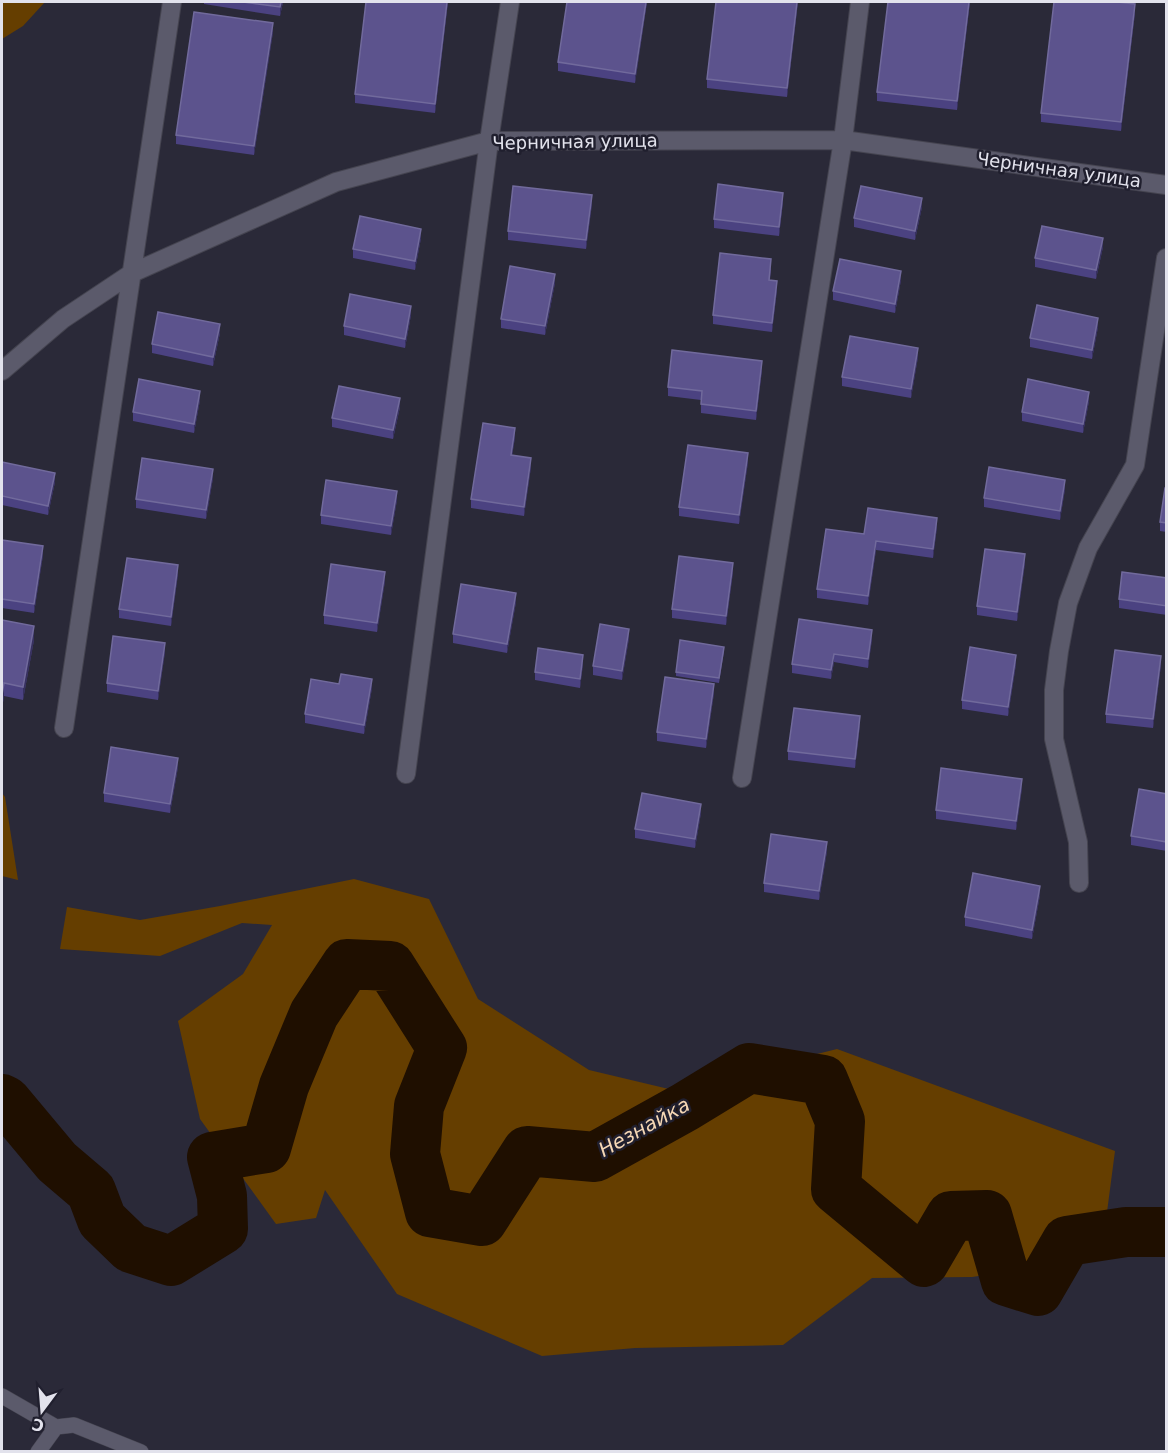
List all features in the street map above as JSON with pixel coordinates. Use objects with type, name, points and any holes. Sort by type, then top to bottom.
[{"type":"street","points":[[64,728],[172,2]]},
{"type":"street","points":[[406,774],[489,141],[510,2]]},
{"type":"street","points":[[742,778],[843,140],[860,2]]},
{"type":"street","name":"Черничная улица","points":[[2,371],[63,319],[132,273],[336,182],[489,141],[843,140],[1167,185]]},
{"type":"street","points":[[1079,883],[1078,842],[1054,739],[1054,690],[1059,651],[1068,603],[1088,548],[1135,465],[1167,258]]},
{"type":"lane","points":[[2,1396],[56,1427],[74,1425],[141,1452]]},
{"type":"lane","points":[[38,1452],[56,1427]]},
{"type":"shaded area","points":[[2,2],[45,2],[23,26],[2,39]]},
{"type":"shaded area","points":[[2,793],[5,797],[18,880],[2,876]]},
{"type":"shaded area","points":[[354,879],[429,899],[478,999],[589,1070],[673,1090],[837,1049],[1115,1151],[1101,1258],[972,1277],[872,1278],[783,1345],[635,1348],[542,1356],[397,1294],[325,1190],[316,1218],[276,1224],[200,1119],[178,1021],[243,974],[272,925],[242,923],[160,956],[60,949],[67,907],[140,920]]},
{"type":"building","points":[[243,2],[281,2],[280,7]]},
{"type":"building","points":[[366,2],[447,2],[435,104],[355,94]]},
{"type":"building","points":[[567,2],[646,2],[635,74],[558,62]]},
{"type":"building","points":[[716,2],[797,2],[787,88],[707,79]]},
{"type":"building","points":[[888,2],[969,2],[957,101],[877,92]]},
{"type":"building","points":[[1054,2],[1135,4],[1121,122],[1041,113]]},
{"type":"building","points":[[194,12],[273,23],[254,146],[176,135]]},
{"type":"building","points":[[718,184],[783,193],[779,227],[714,219]]},
{"type":"building","points":[[513,186],[592,195],[586,240],[508,231]]},
{"type":"building","points":[[861,186],[922,198],[915,231],[854,218]]},
{"type":"building","points":[[360,216],[421,229],[415,261],[353,249]]},
{"type":"building","points":[[1042,226],[1103,238],[1096,270],[1035,258]]},
{"type":"building","points":[[720,253],[771,259],[769,280],[777,281],[772,323],[713,315]]},
{"type":"building","points":[[840,259],[901,271],[895,304],[833,291]]},
{"type":"building","points":[[510,266],[555,274],[545,326],[501,319]]},
{"type":"building","points":[[350,294],[411,306],[405,339],[344,326]]},
{"type":"building","points":[[1037,305],[1098,318],[1092,350],[1030,338]]},
{"type":"building","points":[[158,312],[220,324],[213,357],[152,344]]},
{"type":"building","points":[[850,336],[918,348],[911,389],[842,377]]},
{"type":"building","points":[[672,350],[762,361],[756,411],[701,404],[702,391],[668,387]]},
{"type":"building","points":[[139,379],[200,391],[194,424],[133,412]]},
{"type":"building","points":[[1028,379],[1089,392],[1083,424],[1022,412]]},
{"type":"building","points":[[339,386],[400,398],[393,430],[332,418]]},
{"type":"building","points":[[483,423],[515,428],[511,455],[531,458],[524,507],[471,499]]},
{"type":"building","points":[[688,445],[748,453],[739,515],[679,507]]},
{"type":"building","points":[[142,458],[213,469],[206,510],[136,499]]},
{"type":"building","points":[[2,462],[55,473],[48,506],[2,496]]},
{"type":"building","points":[[989,467],[1065,480],[1060,511],[984,498]]},
{"type":"building","points":[[326,480],[397,491],[391,526],[321,515]]},
{"type":"building","points":[[1165,488],[1167,488],[1167,523],[1160,522]]},
{"type":"building","points":[[868,508],[937,518],[933,549],[876,541],[868,596],[817,589],[826,529],[864,534]]},
{"type":"building","points":[[2,540],[43,546],[34,604],[2,599]]},
{"type":"building","points":[[985,549],[1025,554],[1017,612],[977,606]]},
{"type":"building","points":[[679,556],[733,563],[726,616],[672,609]]},
{"type":"building","points":[[127,558],[178,565],[171,617],[119,609]]},
{"type":"building","points":[[331,564],[385,572],[377,623],[324,615]]},
{"type":"building","points":[[1122,572],[1167,578],[1167,606],[1119,599]]},
{"type":"building","points":[[461,584],[516,593],[507,644],[453,634]]},
{"type":"building","points":[[799,619],[872,630],[868,659],[834,654],[831,670],[792,664]]},
{"type":"building","points":[[2,620],[34,626],[23,687],[4,683],[2,695]]},
{"type":"building","points":[[600,624],[629,629],[622,671],[593,666]]},
{"type":"building","points":[[113,636],[165,643],[158,691],[107,683]]},
{"type":"building","points":[[680,640],[724,647],[719,678],[676,672]]},
{"type":"building","points":[[970,647],[1016,655],[1008,707],[962,700]]},
{"type":"building","points":[[538,648],[583,655],[580,679],[535,672]]},
{"type":"building","points":[[1115,650],[1161,656],[1153,719],[1106,714]]},
{"type":"building","points":[[341,674],[372,679],[364,725],[305,714],[311,679],[339,684]]},
{"type":"building","points":[[665,677],[714,684],[706,739],[657,732]]},
{"type":"building","points":[[794,708],[860,716],[855,759],[788,751]]},
{"type":"building","points":[[111,747],[178,758],[170,804],[104,793]]},
{"type":"building","points":[[941,768],[1022,779],[1016,821],[936,810]]},
{"type":"building","points":[[1139,789],[1167,794],[1167,842],[1131,836]]},
{"type":"building","points":[[642,793],[701,804],[695,839],[635,829]]},
{"type":"building","points":[[771,834],[827,842],[819,891],[764,883]]},
{"type":"building","points":[[973,873],[1040,886],[1032,930],[965,917]]},
{"type":"waterway","name":"Незнайка","points":[[2,1099],[57,1162],[91,1191],[102,1220],[131,1248],[171,1261],[223,1229],[222,1196],[212,1157],[266,1148],[284,1086],[314,1014],[347,964],[390,966],[442,1048],[419,1106],[415,1154],[430,1212],[482,1221],[527,1151],[595,1157],[749,1068],[823,1080],[840,1121],[836,1189],[924,1262],[951,1216],[987,1215],[1006,1281],[1038,1291],[1067,1241],[1126,1232],[1166,1232]]}]
